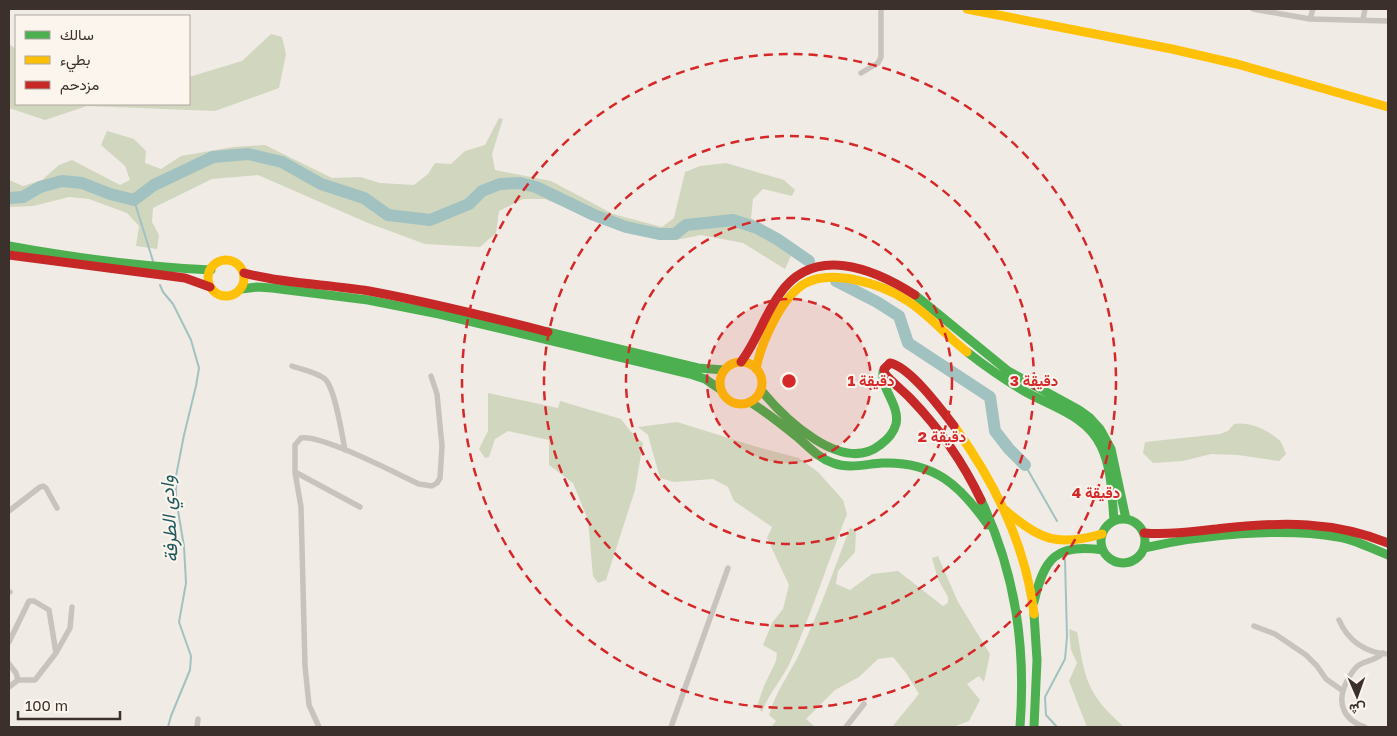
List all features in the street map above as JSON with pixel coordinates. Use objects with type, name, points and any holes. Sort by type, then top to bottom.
[{"type":"main road","points":[[966,9],[1213,59],[1273,73],[1388,106]]},
{"type":"main road","points":[[9,246],[61,255],[185,270],[211,270]]},
{"type":"main road","points":[[9,255],[185,278],[210,287],[216,293],[224,296],[232,295],[241,289],[264,287],[400,306],[690,374],[705,379],[720,389]]},
{"type":"main road","points":[[210,287],[208,280],[211,270],[216,264],[228,260],[236,263],[244,273],[267,279],[420,301],[698,368],[724,370]]},
{"type":"main road","points":[[741,362],[755,343],[777,294],[797,274],[818,266],[833,265],[856,268],[886,278],[928,304],[976,347],[1008,371],[1039,390],[1076,408],[1096,423],[1106,437],[1113,455],[1120,500],[1126,519]]},
{"type":"main road","points":[[241,289],[244,282],[244,273]]},
{"type":"main road","points":[[756,369],[763,345],[783,307],[793,292],[803,285],[822,278],[835,278],[861,281],[888,290],[907,300],[951,339],[989,368],[1025,391],[1075,416],[1087,426],[1097,438],[1104,452],[1112,496],[1114,521]]},
{"type":"main road","points":[[741,362],[749,364],[756,369],[761,379],[761,390],[756,398],[750,402],[738,404],[730,402],[724,397],[720,389],[720,378],[729,365],[741,362]]},
{"type":"main road","points":[[761,390],[774,406],[826,445],[842,452],[860,453],[872,449],[883,442],[892,432],[896,421],[894,402],[882,377],[887,364],[896,364],[909,375],[955,427],[976,457],[1003,508],[1020,555],[1033,608],[1037,654],[1034,727]]},
{"type":"main road","points":[[884,372],[910,399],[955,453],[982,499],[1000,542],[1014,594],[1021,638],[1023,682],[1020,727]]},
{"type":"main road","points":[[750,402],[779,422],[818,455],[835,464],[854,467],[881,463],[898,463],[923,467],[938,473],[959,487],[970,499],[1000,542]]},
{"type":"main road","points":[[1003,508],[1025,528],[1052,540],[1072,541],[1102,534]]},
{"type":"main road","points":[[1126,519],[1137,524],[1144,533],[1145,542],[1144,548],[1138,557],[1124,563],[1109,558],[1101,544],[1102,534],[1105,529],[1114,521],[1126,519]]},
{"type":"main road","points":[[1144,533],[1169,534],[1254,525],[1305,525],[1354,532],[1388,543]]},
{"type":"main road","points":[[1144,548],[1170,542],[1230,536],[1305,533],[1340,537],[1388,555]]},
{"type":"main road","points":[[1033,608],[1040,578],[1054,556],[1070,548],[1079,547],[1103,550]]},
{"type":"street","points":[[861,73],[878,63],[881,58],[880,9]]},
{"type":"street","points":[[1257,9],[1310,19],[1388,20]]},
{"type":"street","points":[[1310,19],[1313,9]]},
{"type":"street","points":[[1363,19],[1365,9]]},
{"type":"street","points":[[292,366],[315,374],[327,381],[333,397],[345,450]]},
{"type":"street","points":[[319,727],[311,713],[307,689],[301,507],[295,472],[295,445],[301,438],[310,438],[345,450],[419,484],[428,486],[437,484],[442,471],[442,446],[437,394],[431,376]]},
{"type":"street","points":[[295,472],[360,507]]},
{"type":"street","points":[[9,510],[43,486],[57,508]]},
{"type":"street","points":[[672,727],[728,568]]},
{"type":"street","points":[[9,642],[29,601],[34,601],[48,610],[56,653]]},
{"type":"street","points":[[9,687],[18,680],[36,680],[56,653],[70,628],[72,607]]},
{"type":"street","points":[[1339,620],[1347,636],[1368,649],[1386,654]]},
{"type":"street","points":[[1254,626],[1275,634],[1306,655],[1326,679],[1342,691]]},
{"type":"street","points":[[1365,727],[1357,724],[1346,712],[1341,698],[1342,691],[1352,672],[1358,666],[1386,654]]},
{"type":"street","points":[[9,664],[16,673],[18,680]]},
{"type":"street","points":[[846,727],[864,704]]},
{"type":"street","points":[[197,727],[198,719]]},
{"type":"green space","points":[[271,34],[282,37],[286,54],[279,88],[215,111],[87,106],[45,120],[9,108],[9,44],[15,48],[15,105],[190,105],[190,77],[242,61]]},
{"type":"green space","points":[[499,118],[503,119],[492,154],[495,170],[551,181],[613,214],[662,227],[674,218],[685,172],[700,166],[726,163],[784,180],[795,190],[792,196],[763,189],[753,199],[751,218],[796,245],[785,269],[743,243],[701,235],[676,240],[620,231],[545,199],[523,199],[499,211],[496,233],[480,247],[425,244],[368,223],[258,175],[212,179],[153,208],[152,222],[159,235],[157,249],[136,246],[139,226],[127,213],[89,199],[69,197],[33,206],[9,207],[9,180],[23,186],[42,180],[59,165],[72,160],[120,185],[130,180],[125,166],[101,145],[107,131],[134,139],[146,151],[145,163],[161,169],[181,156],[233,147],[265,145],[332,178],[360,177],[380,183],[414,185],[428,174],[435,163],[451,164],[465,151],[485,145]]},
{"type":"green space","points":[[488,393],[558,408],[560,401],[621,419],[643,443],[635,490],[606,580],[598,583],[593,576],[588,520],[573,483],[549,465],[549,440],[508,431],[495,439],[489,457],[485,458],[479,449],[488,431]]},
{"type":"green space","points":[[677,422],[799,458],[818,472],[843,500],[847,514],[806,622],[789,665],[762,712],[757,706],[776,661],[777,653],[763,645],[772,623],[783,609],[789,585],[767,538],[772,527],[734,501],[728,487],[713,479],[674,482],[660,478],[648,435],[638,427]]},
{"type":"green space","points":[[1234,424],[1252,425],[1269,433],[1280,441],[1286,454],[1279,461],[1238,455],[1211,454],[1183,461],[1153,463],[1143,453],[1145,442],[1220,434],[1228,431]]},
{"type":"green space","points":[[850,528],[856,531],[855,552],[838,571],[836,584],[850,590],[872,574],[898,571],[943,606],[948,603],[948,597],[938,579],[932,558],[938,556],[958,602],[990,654],[984,682],[979,676],[967,684],[980,700],[969,721],[953,727],[892,727],[919,694],[893,657],[878,659],[859,677],[835,690],[806,719],[815,727],[771,727],[776,721],[769,715],[772,707],[808,635]]},
{"type":"green space","points":[[1069,629],[1077,632],[1085,671],[1093,692],[1103,707],[1124,727],[1087,727],[1069,681],[1077,663],[1071,650]]},
{"type":"waterway","points":[[9,198],[23,197],[40,187],[62,181],[82,183],[110,194],[134,200],[154,185],[213,157],[248,154],[282,162],[321,184],[364,198],[388,215],[430,220],[469,204],[482,191],[500,184],[520,183],[536,187],[594,215],[626,227],[659,234],[675,234],[686,225],[733,220],[757,228],[809,261]]},
{"type":"waterway","name":"وادي الطرفة","points":[[134,200],[153,261]]},
{"type":"waterway","points":[[836,281],[877,302],[899,316],[908,343],[990,397],[995,431],[1025,465]]},
{"type":"waterway","name":"وادي الطرفة","points":[[160,285],[173,304],[191,340],[199,368],[176,476],[176,499],[184,546],[186,583],[179,622],[191,656],[190,670],[168,727]]},
{"type":"waterway","points":[[1025,465],[1057,521]]},
{"type":"waterway","points":[[1057,727],[1046,715],[1045,697],[1065,659],[1067,637],[1065,560]]},
{"type":"traffic: fast","points":[[9,246],[160,267],[211,270]]},
{"type":"traffic: fast","points":[[241,289],[272,288],[368,300],[439,314],[690,374],[705,379],[720,389]]},
{"type":"traffic: fast","points":[[915,295],[1008,371],[1090,418],[1100,429],[1111,449],[1126,519]]},
{"type":"traffic: fast","points":[[548,332],[698,368],[724,370]]},
{"type":"traffic: fast","points":[[967,352],[1017,387],[1077,419],[1095,435],[1105,455],[1107,464],[1111,483],[1114,521]]},
{"type":"traffic: fast","points":[[761,390],[784,415],[815,439],[832,448],[849,453],[865,452],[885,441],[892,433],[896,424],[897,417],[883,379],[883,372]]},
{"type":"traffic: fast","points":[[750,402],[818,455],[833,463],[851,466],[900,463],[931,471],[956,487],[988,525]]},
{"type":"traffic: fast","points":[[981,500],[1003,555],[1016,611],[1021,668],[1020,727]]},
{"type":"traffic: fast","points":[[1123,519],[1135,523],[1141,529],[1145,541],[1141,553],[1135,559],[1123,563],[1111,559],[1105,553],[1101,541],[1105,529],[1111,523],[1123,519]]},
{"type":"traffic: fast","points":[[1144,548],[1215,536],[1292,533],[1344,538],[1388,555]]},
{"type":"traffic: fast","points":[[1034,602],[1042,574],[1055,557],[1063,552],[1074,549],[1103,550]]},
{"type":"traffic: fast","points":[[1034,614],[1037,660],[1034,727]]},
{"type":"traffic: slow","points":[[967,9],[1172,49],[1237,64],[1388,107]]},
{"type":"traffic: slow","points":[[226,260],[239,265],[244,278],[239,291],[226,296],[213,291],[208,278],[213,265],[226,260]]},
{"type":"traffic: slow","points":[[756,369],[767,334],[780,310],[796,291],[804,284],[815,279],[842,278],[884,288],[922,312],[967,352]]},
{"type":"traffic: slow","points":[[745,362],[753,365],[759,371],[762,383],[759,395],[753,401],[737,404],[729,401],[723,395],[720,379],[723,371],[729,365],[745,362]]},
{"type":"traffic: slow","points":[[954,426],[982,469],[1006,515],[1024,564],[1034,614]]},
{"type":"traffic: slow","points":[[1005,510],[1029,528],[1050,538],[1073,540],[1102,534]]},
{"type":"traffic: jam","points":[[9,255],[185,278],[210,287]]},
{"type":"traffic: jam","points":[[741,362],[752,346],[779,295],[793,279],[809,270],[826,265],[862,270],[881,276],[915,295]]},
{"type":"traffic: jam","points":[[244,273],[290,282],[391,295],[548,332]]},
{"type":"traffic: jam","points":[[954,426],[925,390],[907,372],[890,363],[884,369],[885,374],[910,398],[941,434],[967,472],[981,500]]},
{"type":"traffic: jam","points":[[1144,533],[1174,533],[1287,524],[1328,527],[1368,536],[1388,543]]}]
